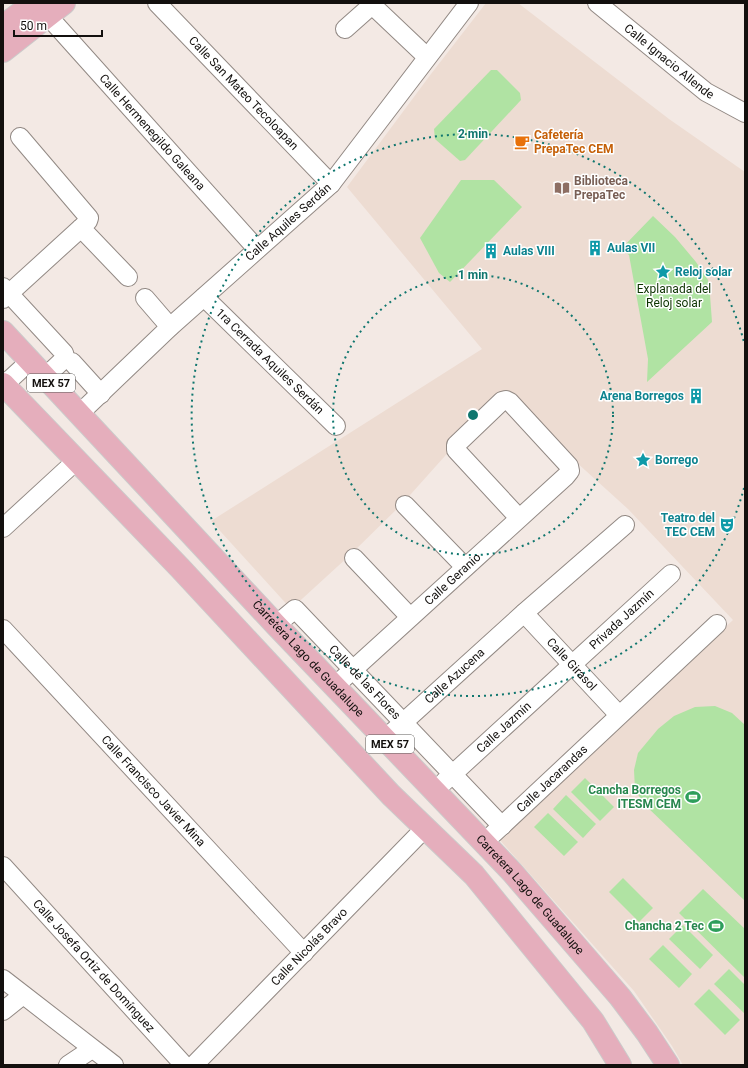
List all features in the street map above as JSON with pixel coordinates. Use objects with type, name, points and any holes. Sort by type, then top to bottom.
[{"type":"main road","points":[[3,26],[49,7]]},
{"type":"main road","points":[[3,51],[49,7]]},
{"type":"main road","name":"Carretera Lago de Guadalupe","points":[[3,332],[276,625],[535,897],[620,997],[647,1033],[668,1065]]},
{"type":"main road","name":"MEX 57","points":[[3,385],[180,568],[391,795],[474,875],[593,1021],[620,1065]]},
{"type":"main road","points":[[391,795],[416,772]]},
{"type":"street","name":"Calle San Mateo Tecoloapan","points":[[157,3],[331,184]]},
{"type":"street","name":"Calle Aquiles Serdán","points":[[80,414],[170,327],[331,184],[469,3]]},
{"type":"street","name":"Calle Ignacio Allende","points":[[597,3],[706,92],[745,113]]},
{"type":"street","points":[[345,29],[371,4],[427,57]]},
{"type":"street","name":"Calle Hermenegildo Galeana","points":[[49,7],[257,249]]},
{"type":"street","points":[[20,137],[89,218],[81,228],[5,293],[64,353],[65,357],[63,360],[45,377]]},
{"type":"street","points":[[81,228],[128,277]]},
{"type":"street","name":"1ra Cerrada Aquiles Serdán","points":[[204,297],[336,426]]},
{"type":"street","points":[[145,298],[170,327]]},
{"type":"street","points":[[3,385],[30,361]]},
{"type":"street","points":[[72,362],[101,394]]},
{"type":"street","name":"Calle Geranio","points":[[335,686],[566,476],[570,471],[569,466],[510,402],[506,400],[502,401],[456,445],[455,448],[519,518]]},
{"type":"street","points":[[3,528],[76,460]]},
{"type":"street","points":[[405,505],[465,568]]},
{"type":"street","name":"Calle Azucena","points":[[385,739],[524,613],[625,525]]},
{"type":"street","points":[[354,558],[410,617]]},
{"type":"street","name":"Privada Jazmín","points":[[572,665],[671,574]]},
{"type":"street","name":"Calle de las Flores","points":[[276,625],[295,608],[502,826]]},
{"type":"street","name":"Calle Girasol","points":[[524,613],[619,715]]},
{"type":"street","name":"Calle Jacarandas","points":[[484,842],[717,624]]},
{"type":"street","name":"Calle Francisco Javier Mina","points":[[3,629],[304,953]]},
{"type":"street","name":"Calle Jazmín","points":[[435,791],[572,665]]},
{"type":"street","name":"Calle Nicolás Bravo","points":[[194,1065],[425,828]]},
{"type":"street","name":"Calle Josefa Ortiz de Domínguez","points":[[3,866],[184,1065]]},
{"type":"street","points":[[3,979],[114,1065]]},
{"type":"street","points":[[3,1011],[23,994]]},
{"type":"street","points":[[68,1065],[92,1048]]},
{"type":"shaded area","points":[[486,3],[518,3],[669,119],[745,172],[745,1065],[683,1065],[672,1046],[634,991],[499,839],[733,620],[628,509],[575,461],[507,393],[453,447],[402,504],[349,556],[291,609],[211,521],[482,349],[347,187]]},
{"type":"green space","points":[[491,70],[497,70],[520,93],[521,100],[465,160],[460,161],[435,139],[434,129]]},
{"type":"green space","points":[[461,180],[494,180],[522,207],[450,282],[439,273],[420,238]]},
{"type":"green space","name":"Explanada del Reloj solar","points":[[653,216],[675,237],[696,262],[708,280],[712,322],[647,382],[648,359],[629,255],[621,249]]},
{"type":"green space","name":"Cancha Borregos ITESM CEM","points":[[715,706],[732,713],[745,725],[745,901],[645,805],[635,790],[634,770],[638,753],[658,729],[674,716],[695,707]]},
{"type":"green space","points":[[585,778],[614,807],[600,821],[571,792]]},
{"type":"green space","points":[[566,795],[596,824],[583,838],[553,809]]},
{"type":"green space","points":[[548,813],[578,842],[564,856],[534,827]]},
{"type":"green space","points":[[623,878],[653,908],[639,922],[609,892]]},
{"type":"green space","name":"Chancha 2 Tec","points":[[703,889],[745,929],[745,978],[679,913]]},
{"type":"green space","points":[[683,925],[713,955],[700,969],[669,939]]},
{"type":"green space","points":[[663,945],[692,974],[679,988],[649,959]]},
{"type":"green space","points":[[729,969],[745,985],[745,1014],[714,984]]},
{"type":"green space","points":[[709,989],[740,1020],[725,1035],[694,1004]]},
{"type":"place","name":"Cafetería PrepaTec CEM","points":[[522,142]]},
{"type":"place","name":"Biblioteca PrepaTec","points":[[562,188]]},
{"type":"place","name":"Aulas VII","points":[[595,248]]},
{"type":"place","name":"Aulas VIII","points":[[491,251]]},
{"type":"place","name":"Reloj solar","points":[[663,272]]},
{"type":"place","name":"Arena Borregos","points":[[696,396]]},
{"type":"place","name":"Borrego","points":[[643,460]]},
{"type":"place","name":"Teatro del TEC CEM","points":[[727,525]]},
{"type":"place","name":"Cancha Borregos ITESM CEM","points":[[693,797]]},
{"type":"place","name":"Chancha 2 Tec","points":[[716,926]]}]
